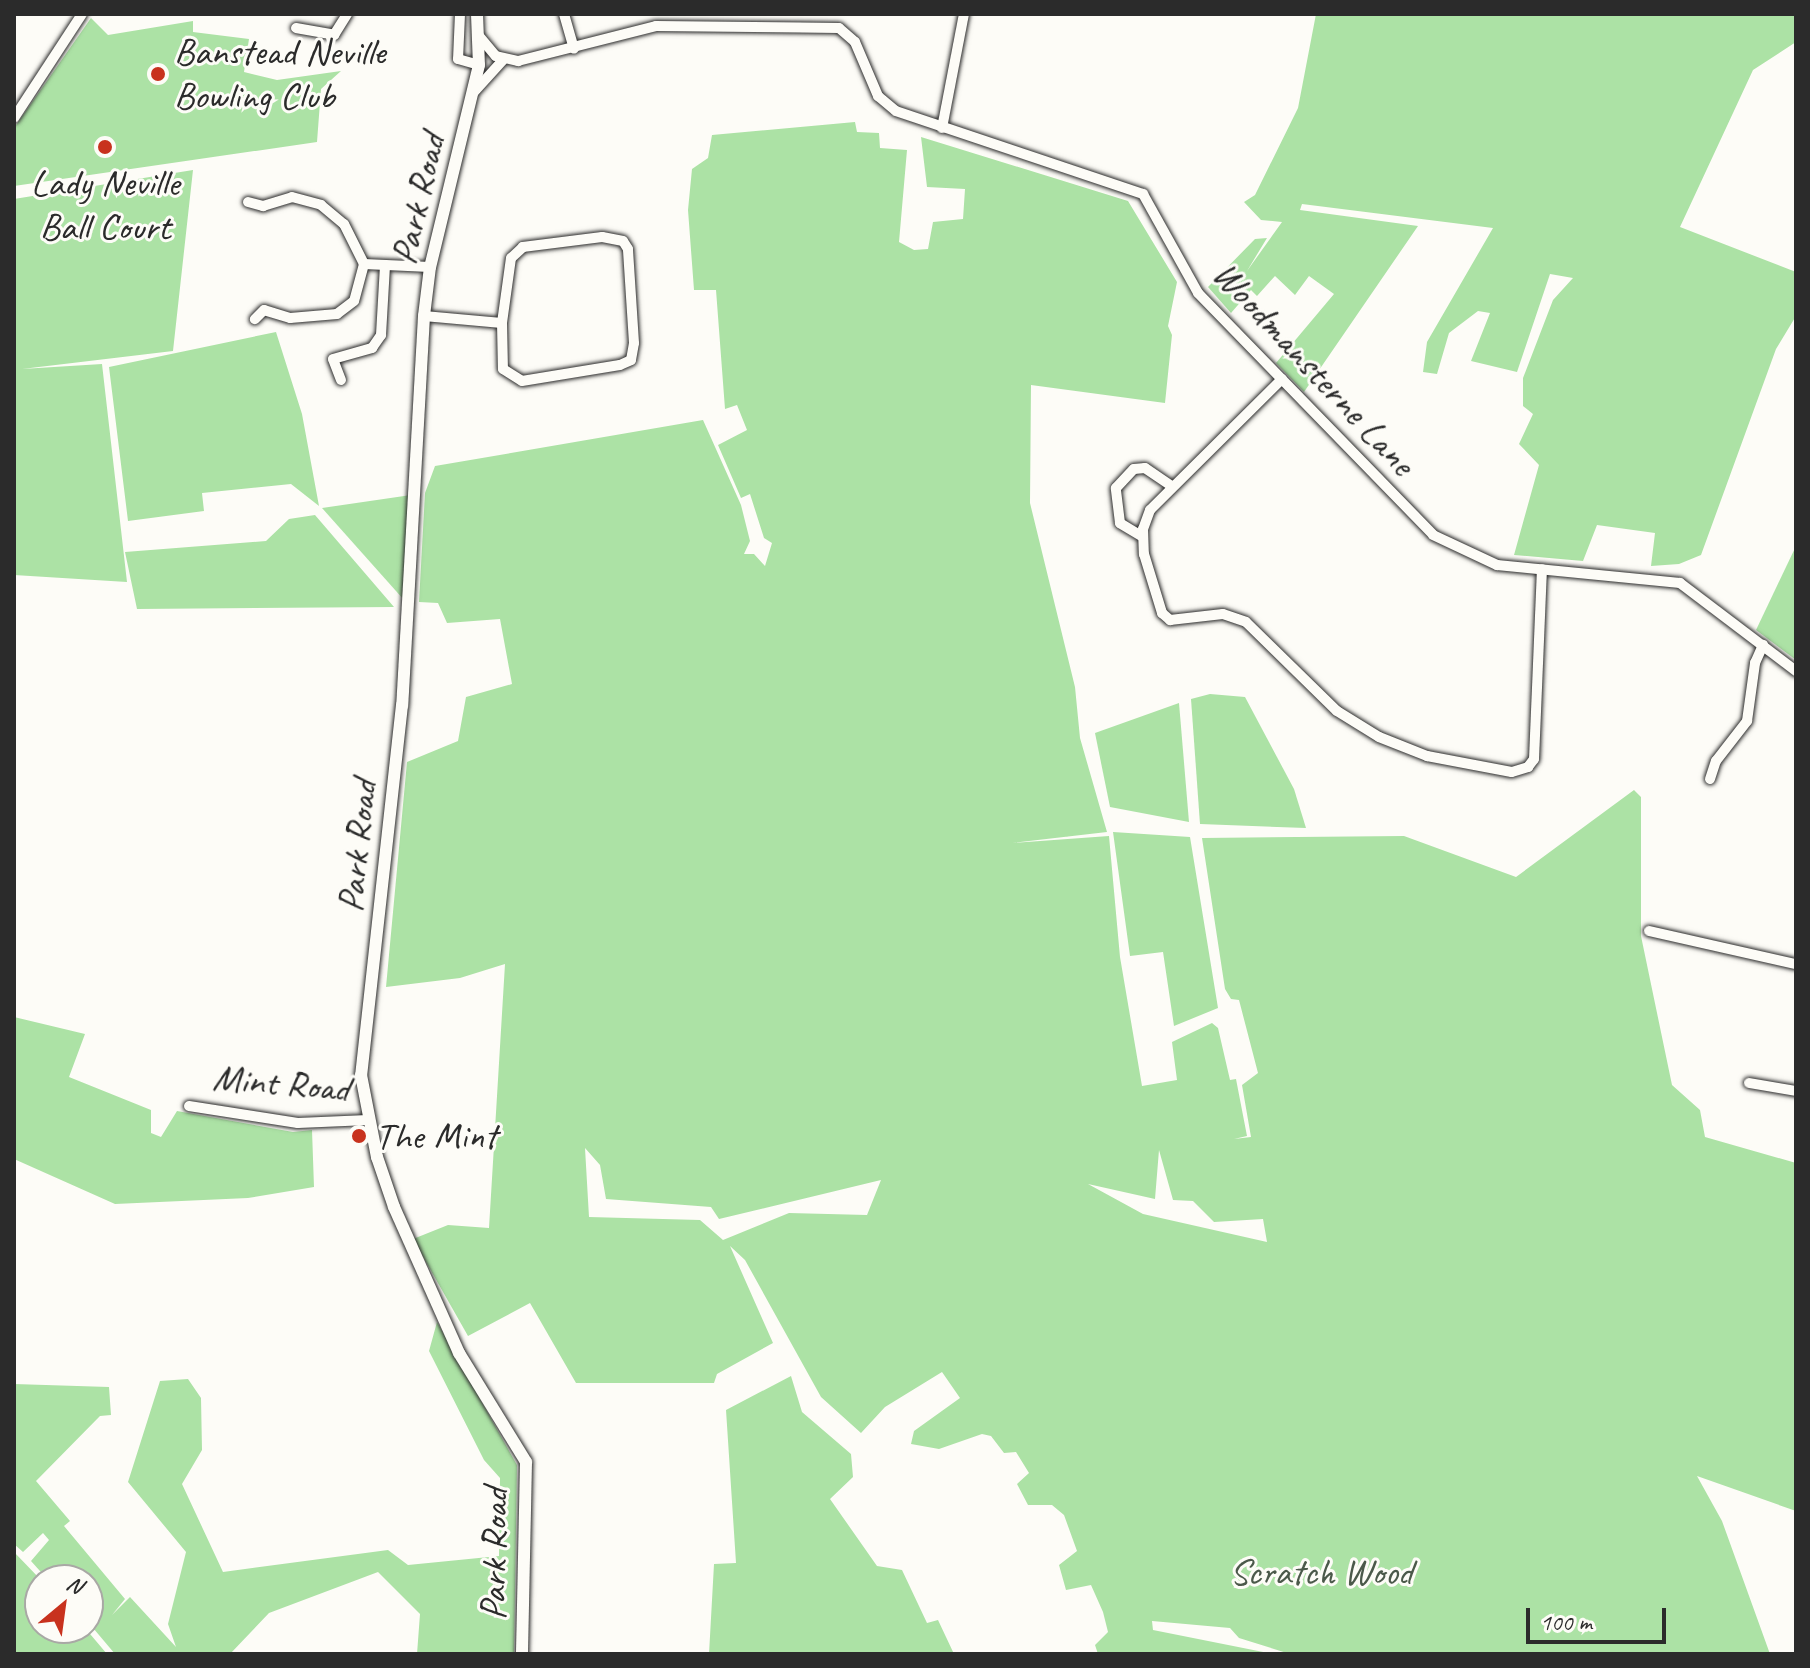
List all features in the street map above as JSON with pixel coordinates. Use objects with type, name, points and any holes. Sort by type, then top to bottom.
[{"type":"street","points":[[16,111],[82,14]]},
{"type":"street","points":[[296,28],[334,35],[347,14]]},
{"type":"street","points":[[460,14],[458,59],[479,65]]},
{"type":"street","name":"Park Road","points":[[477,14],[479,65],[430,267],[424,316],[403,690],[361,1075],[368,1120],[394,1207],[459,1353],[526,1462],[522,1654]]},
{"type":"street","points":[[564,14],[574,49]]},
{"type":"street","points":[[942,128],[964,14]]},
{"type":"street","name":"Woodmansterne Lane","points":[[503,60],[528,60],[574,49],[656,20],[839,28],[855,42],[878,96],[896,111],[1143,194],[1198,293],[1433,535],[1481,560],[1680,583],[1796,671]]},
{"type":"street","points":[[474,92],[503,60],[479,36]]},
{"type":"street","points":[[248,202],[263,206],[292,197],[321,205],[344,224],[364,264],[354,301],[337,314],[290,318],[264,310],[255,319]]},
{"type":"street","points":[[602,237],[623,241],[628,249],[631,360],[537,379],[514,379],[500,362],[502,323],[511,258],[523,247],[602,237]]},
{"type":"street","points":[[364,264],[430,267]]},
{"type":"street","points":[[341,380],[333,359],[372,348],[381,335],[385,265]]},
{"type":"street","points":[[424,316],[502,323]]},
{"type":"street","points":[[1282,379],[1170,485],[1150,510],[1143,537],[1149,575],[1162,613],[1170,620],[1223,614],[1246,622],[1337,711],[1391,742],[1476,768],[1512,772],[1531,763],[1542,569]]},
{"type":"street","points":[[1143,537],[1120,523],[1116,488],[1134,469],[1145,468],[1170,485]]},
{"type":"street","points":[[1710,779],[1716,761],[1747,721],[1755,663],[1763,645]]},
{"type":"street","points":[[1649,931],[1796,964]]},
{"type":"street","points":[[1749,1083],[1796,1091]]},
{"type":"street","name":"Mint Road","points":[[189,1106],[298,1123],[368,1120]]},
{"type":"green space","points":[[1316,14],[1796,14],[1796,42],[1753,70],[1680,227],[1796,272],[1796,316],[1776,349],[1701,555],[1679,564],[1651,566],[1655,533],[1597,525],[1583,561],[1514,555],[1539,465],[1519,444],[1533,414],[1523,406],[1523,378],[1553,300],[1573,278],[1550,274],[1517,372],[1471,361],[1490,313],[1478,311],[1449,333],[1437,374],[1423,372],[1427,342],[1493,228],[1302,204],[1300,210],[1418,226],[1304,392],[1276,363],[1334,294],[1309,276],[1295,295],[1275,276],[1257,296],[1251,290],[1231,313],[1208,287],[1255,239],[1267,238],[1247,271],[1282,222],[1261,220],[1244,202],[1255,195],[1298,108]]},
{"type":"green space","points":[[91,18],[108,35],[193,21],[193,32],[249,39],[244,72],[277,80],[341,71],[321,89],[317,142],[14,186],[14,128]]},
{"type":"green space","name":"Scratch Wood","points":[[855,122],[857,132],[879,133],[880,148],[907,150],[899,242],[914,250],[928,249],[933,222],[963,219],[965,189],[927,187],[921,137],[1128,201],[1177,282],[1168,326],[1172,335],[1165,403],[1031,385],[1030,503],[1075,687],[1080,738],[1107,832],[1012,843],[1109,836],[1120,957],[1142,1086],[1177,1080],[1172,1042],[1212,1023],[1218,1028],[1230,1080],[1236,1079],[1247,1136],[1234,1139],[1251,1137],[1242,1085],[1258,1073],[1239,1000],[1231,999],[1225,989],[1202,838],[1404,836],[1516,877],[1634,790],[1641,797],[1641,936],[1672,1085],[1700,1110],[1705,1137],[1796,1163],[1796,1511],[1697,1476],[1722,1521],[1770,1654],[1290,1654],[1239,1638],[1230,1628],[1152,1621],[1153,1630],[1273,1654],[1098,1654],[1095,1645],[1108,1632],[1103,1612],[1091,1585],[1066,1590],[1059,1565],[1077,1551],[1064,1515],[1052,1505],[1028,1505],[1017,1484],[1029,1473],[1016,1452],[1004,1453],[991,1436],[982,1434],[939,1449],[911,1444],[914,1431],[960,1398],[942,1372],[885,1407],[861,1433],[821,1397],[745,1260],[730,1246],[773,1343],[717,1374],[714,1383],[576,1383],[530,1303],[468,1336],[413,1239],[448,1225],[489,1228],[505,964],[460,978],[386,987],[407,762],[458,741],[466,697],[512,684],[500,619],[447,623],[438,603],[419,602],[425,493],[435,466],[703,420],[741,505],[750,541],[744,554],[754,554],[765,566],[772,543],[764,538],[750,494],[741,498],[718,445],[747,430],[737,405],[725,409],[716,290],[694,290],[688,210],[692,169],[708,158],[712,135]],"holes":[[[585,1148],[600,1165],[606,1199],[711,1207],[719,1219],[881,1180],[867,1215],[789,1213],[723,1240],[700,1220],[589,1217]],[[1159,1150],[1173,1200],[1193,1201],[1214,1222],[1263,1219],[1267,1242],[1143,1214],[1088,1184],[1155,1199]]]},
{"type":"green space","points":[[193,170],[173,351],[22,369],[102,364],[127,582],[14,575],[14,199]]},
{"type":"green space","points":[[276,332],[302,414],[319,506],[291,484],[202,493],[204,511],[128,521],[109,367]]},
{"type":"green space","points":[[411,495],[404,600],[322,508]]},
{"type":"green space","points":[[315,515],[394,607],[137,609],[125,552],[266,541],[289,519]]},
{"type":"green space","points":[[1796,546],[1796,660],[1756,630]]},
{"type":"green space","points":[[1210,694],[1245,697],[1294,789],[1306,828],[1200,824],[1191,699]]},
{"type":"green space","points":[[1179,703],[1189,822],[1110,807],[1095,733]]},
{"type":"green space","points":[[1113,832],[1190,837],[1218,1008],[1174,1026],[1163,952],[1130,956]]},
{"type":"green space","points":[[14,1017],[85,1034],[69,1077],[151,1110],[151,1133],[161,1137],[177,1111],[293,1132],[312,1130],[314,1187],[248,1198],[115,1204],[14,1159]]},
{"type":"green space","points":[[437,1322],[517,1465],[514,1654],[417,1654],[420,1614],[378,1572],[269,1613],[230,1654],[115,1654],[104,1641],[104,1574],[125,1599],[112,1615],[130,1597],[176,1647],[168,1624],[186,1552],[128,1482],[160,1381],[188,1379],[201,1398],[202,1450],[182,1484],[223,1572],[388,1550],[408,1565],[499,1556],[500,1478],[484,1460],[429,1351]]},
{"type":"green space","points":[[791,1376],[802,1412],[851,1454],[853,1477],[830,1499],[877,1566],[902,1570],[927,1623],[938,1620],[954,1654],[709,1654],[714,1564],[736,1563],[726,1410]]},
{"type":"green space","points":[[14,1384],[109,1387],[111,1415],[100,1416],[36,1481],[70,1521],[64,1526],[96,1564],[34,1564],[31,1561],[49,1540],[43,1533],[23,1552],[14,1544]]},
{"type":"green space","points":[[14,1552],[26,1564],[24,1644],[99,1644],[107,1654],[14,1654]]},
{"type":"place","name":"Banstead Neville Bowling Club","points":[[158,74]]},
{"type":"place","name":"Lady Neville Ball Court","points":[[105,147]]},
{"type":"place","name":"The Mint","points":[[359,1136]]}]
